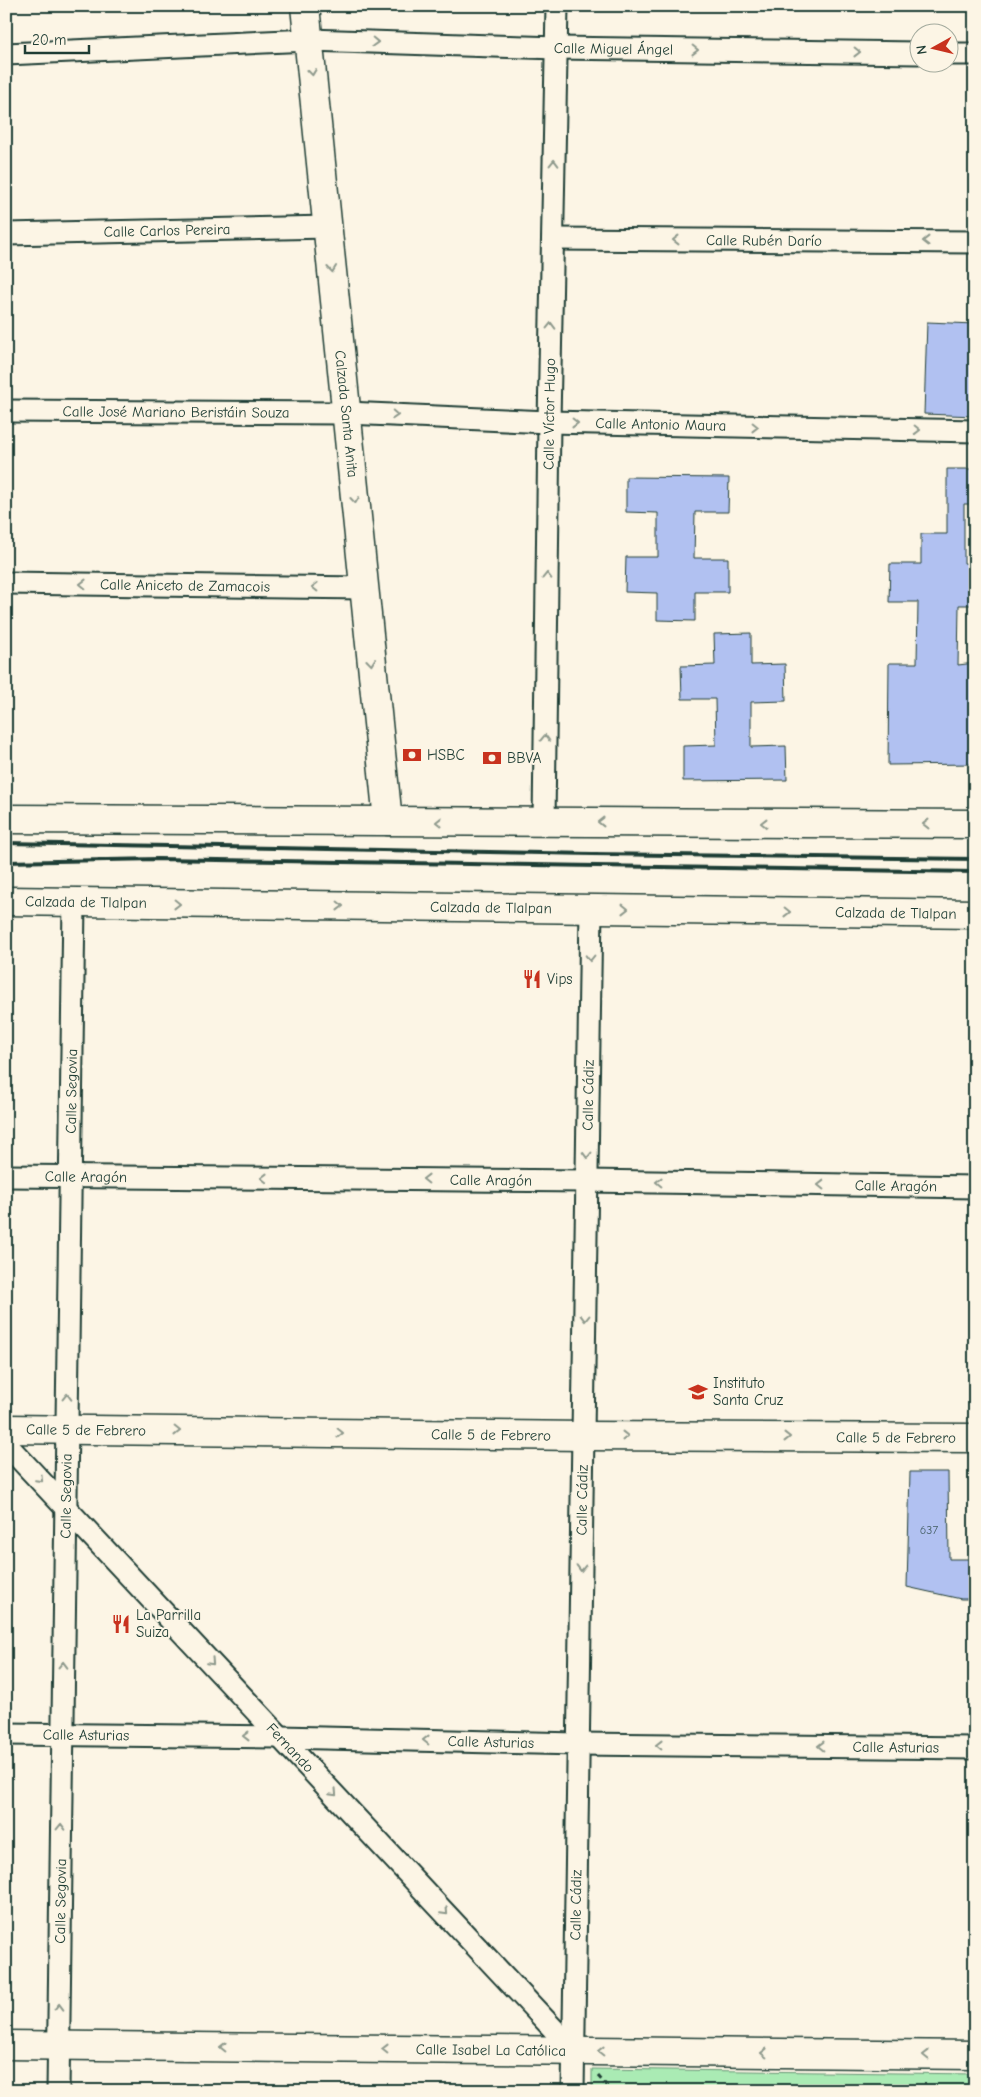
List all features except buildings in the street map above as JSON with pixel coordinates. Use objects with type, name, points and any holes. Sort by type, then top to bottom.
[{"type":"main road","name":"Calzada Santa Anita","points":[[305,6],[388,821]]},
{"type":"main road","points":[[6,819],[975,824]]},
{"type":"main road","name":"Calzada de Tlalpan","points":[[6,901],[975,914]]},
{"type":"main road","name":"Calle 5 de Febrero","points":[[6,1429],[583,1436],[975,1438]]},
{"type":"main road","name":"Calle Isabel La Católica","points":[[6,2045],[975,2055]]},
{"type":"street","name":"Calle Víctor Hugo","points":[[544,822],[557,6]]},
{"type":"street","name":"Calle Miguel Ángel","points":[[6,54],[309,40],[557,48],[908,53]]},
{"type":"street","points":[[958,54],[975,54]]},
{"type":"street","name":"Calle Carlos Pereira","points":[[6,234],[328,226]]},
{"type":"street","name":"Calle Rubén Darío","points":[[552,238],[975,242]]},
{"type":"street","name":"Calle José Mariano Beristáin Souza","points":[[6,411],[346,413]]},
{"type":"street","name":"Calle Antonio Maura","points":[[346,413],[549,422],[975,431]]},
{"type":"street","name":"Calle Aniceto de Zamacois","points":[[6,583],[364,588]]},
{"type":"street","name":"Calle Segovia","points":[[58,2091],[74,902]]},
{"type":"street","name":"Calle Cádiz","points":[[573,2091],[591,909]]},
{"type":"street","name":"Calle Aragón","points":[[6,1176],[587,1181],[975,1187]]},
{"type":"street","name":"Fernando","points":[[6,1444],[574,2051]]},
{"type":"street","name":"Calle Asturias","points":[[6,1734],[281,1737],[578,1744],[975,1748]]},
{"type":"green space","points":[[592,2069],[975,2074],[975,2091],[592,2091]]},
{"type":"railway","points":[[6,843],[975,859]]},
{"type":"railway","points":[[6,862],[158,859],[975,872]]},
{"type":"place","name":"HSBC","points":[[412,755]]},
{"type":"place","name":"BBVA","points":[[492,758]]},
{"type":"place","name":"Vips","points":[[532,979]]},
{"type":"place","name":"Instituto Santa Cruz","points":[[698,1392]]},
{"type":"place","name":"La Parrilla Suiza","points":[[121,1624]]}]
